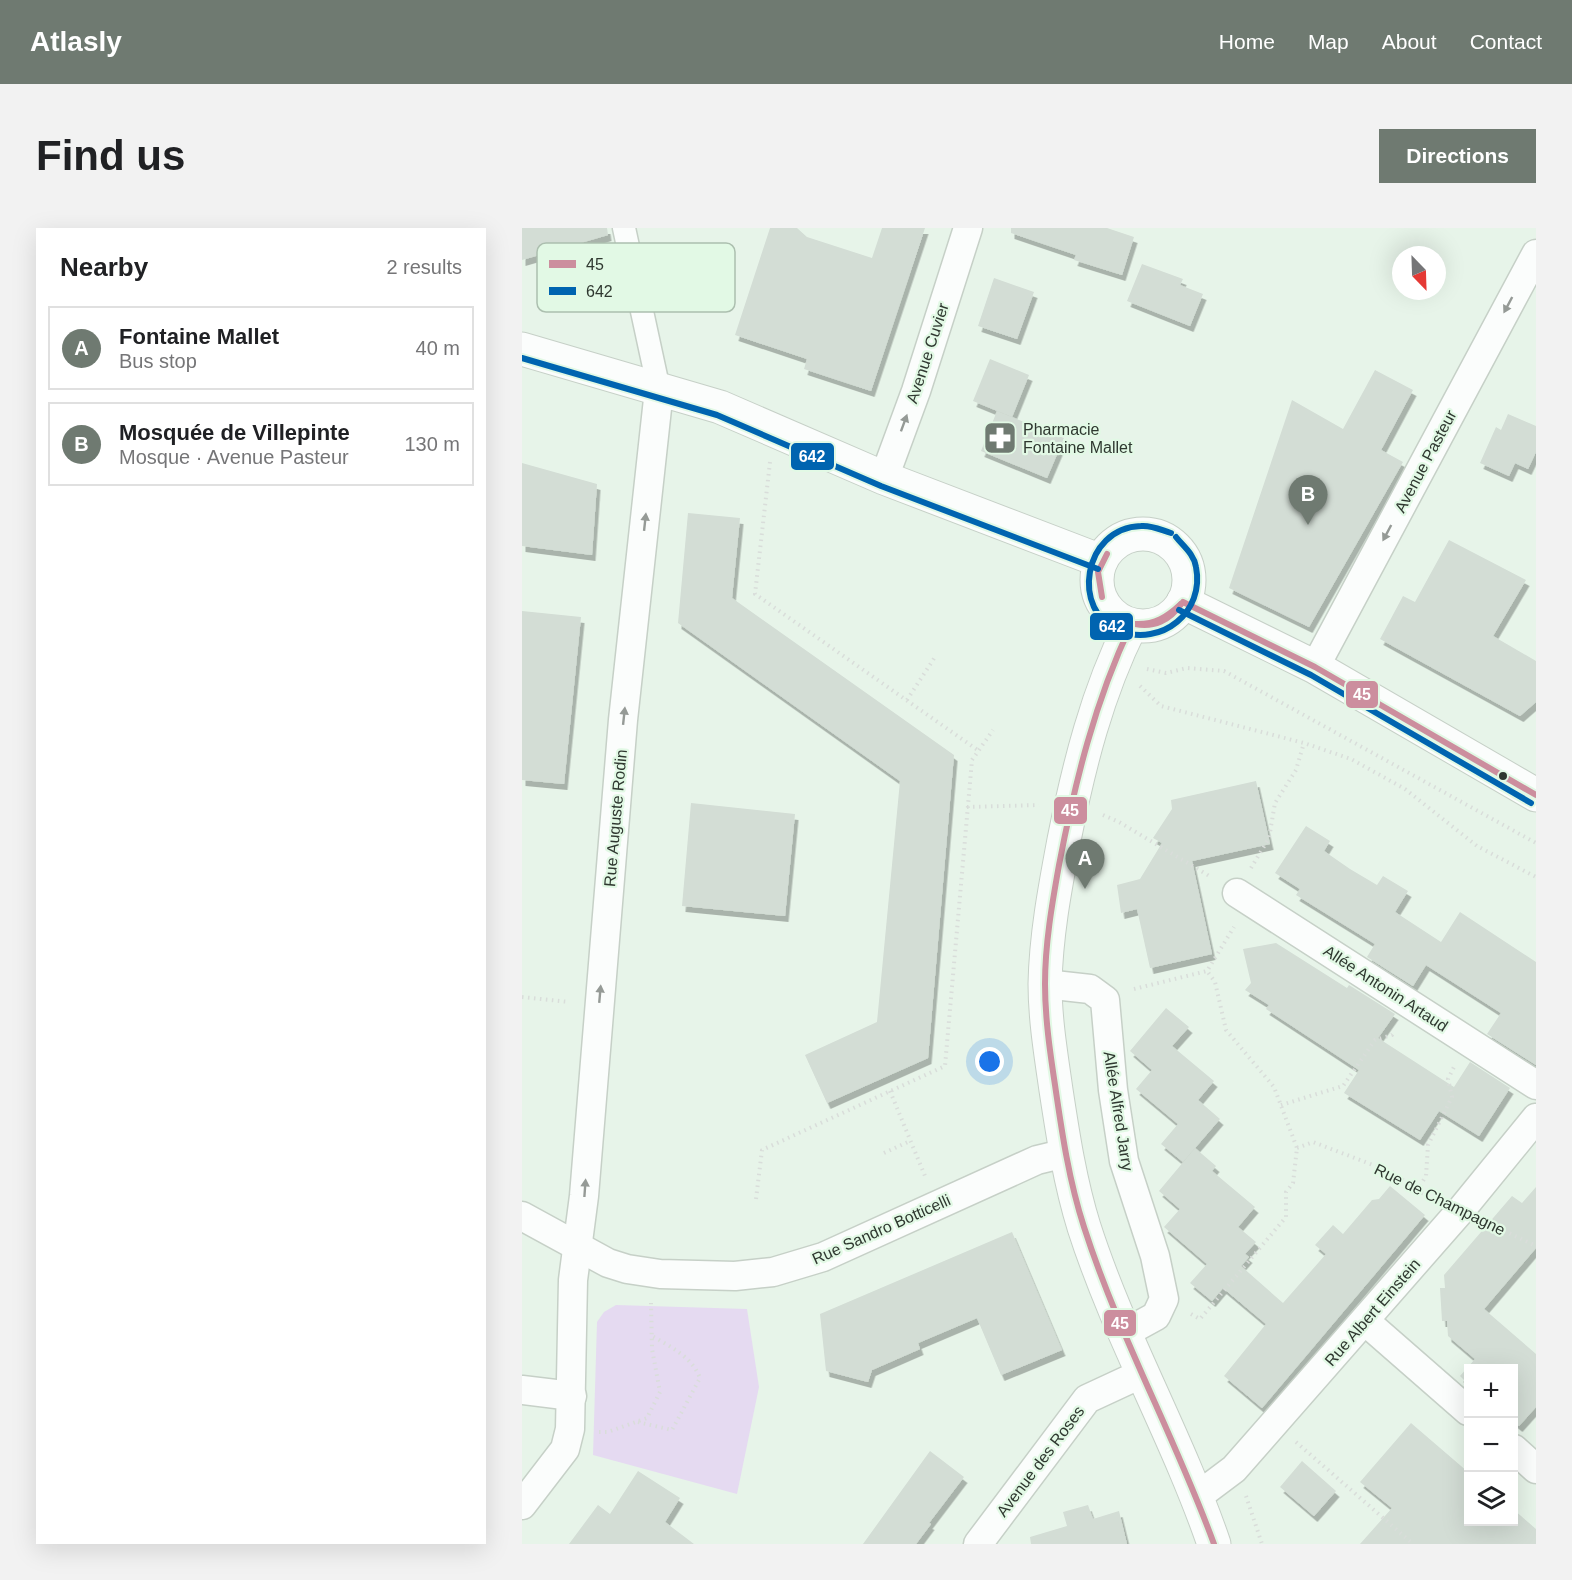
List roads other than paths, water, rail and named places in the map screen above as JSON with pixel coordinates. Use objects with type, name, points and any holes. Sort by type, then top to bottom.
[{"type":"street","points":[[624,228],[627,243]]},
{"type":"street","name":"Avenue Cuvier","points":[[884,478],[915,392],[968,228]]},
{"type":"street","name":"Avenue Pasteur","points":[[1315,667],[1536,254]]},
{"type":"street","points":[[642,312],[658,390]]},
{"type":"street","points":[[522,349],[720,407],[884,478],[1101,561]]},
{"type":"street","name":"Rue Auguste Rodin","points":[[522,1505],[565,1449],[569,1431],[576,1246],[584,1196],[623,720],[658,390]]},
{"type":"street","points":[[1144,534],[1163,539],[1179,552],[1185,563],[1189,576],[1184,602],[1170,617],[1161,622],[1151,625],[1131,625],[1114,615],[1101,600],[1097,587],[1101,561],[1119,541],[1131,536],[1144,534]]},
{"type":"street","points":[[1184,602],[1315,667],[1536,795]]},
{"type":"street","points":[[1131,625],[1115,656],[1084,746],[1071,801],[1051,906],[1045,984],[1048,1038],[1066,1154],[1084,1226],[1125,1333],[1198,1496],[1214,1544]]},
{"type":"street","name":"Allée Antonin Artaud","points":[[1243,897],[1536,1085]]},
{"type":"street","name":"Allée Alfred Jarry","points":[[1045,984],[1090,989],[1105,1000],[1113,1090],[1124,1161],[1155,1256],[1164,1299],[1156,1316],[1125,1333]]},
{"type":"street","name":"Rue Albert Einstein","points":[[1198,1496],[1234,1469],[1461,1210],[1536,1118]]},
{"type":"street","name":"Rue Sandro Botticelli","points":[[522,1216],[576,1246],[627,1269],[660,1274],[735,1276],[773,1272],[823,1257],[1037,1160],[1066,1154]]},
{"type":"street","points":[[1365,1321],[1464,1408]]},
{"type":"street","name":"Avenue des Roses","points":[[978,1544],[1087,1400],[1143,1373]]},
{"type":"street","points":[[522,1390],[572,1396]]},
{"type":"street","points":[[1518,1453],[1536,1469]]},
{"type":"place","name":"Pharmacie Fontaine Mallet","points":[[1000,438]]},
{"type":"place","name":"Mosquée de Villepinte","points":[[1308,525]]},
{"type":"place","name":"Fontaine Mallet","points":[[1085,889]]}]
